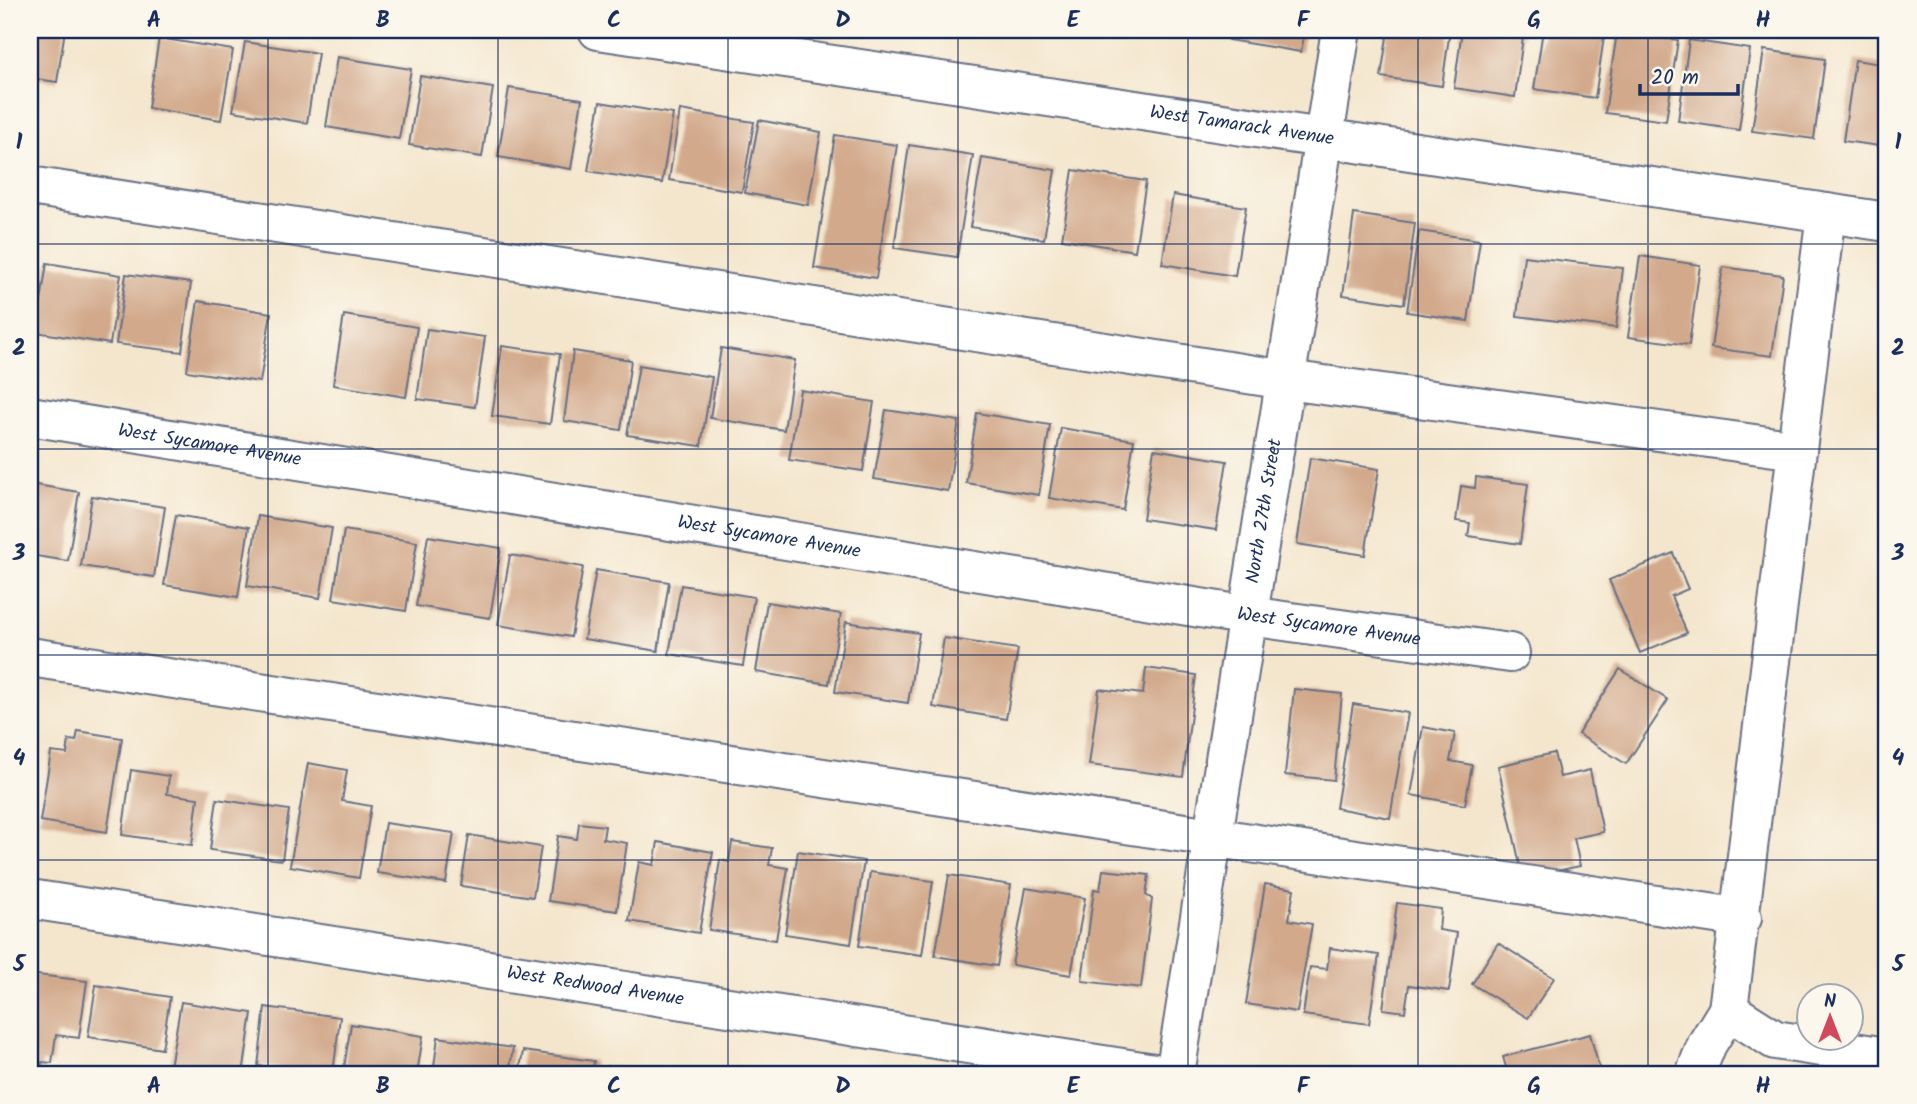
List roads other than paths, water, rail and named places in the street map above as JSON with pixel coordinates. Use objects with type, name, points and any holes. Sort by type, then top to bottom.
[{"type":"street","name":"West Tamarack Avenue","points":[[598,30],[1887,222]]},
{"type":"street","name":"North 27th Street","points":[[1175,1074],[1341,30]]},
{"type":"street","points":[[30,186],[1287,380],[1797,450]]},
{"type":"street","points":[[1695,1074],[1707,1044],[1728,1010],[1742,918],[1826,213]]},
{"type":"street","name":"West Sycamore Avenue","points":[[30,416],[1250,615],[1510,653]]},
{"type":"street","points":[[30,657],[1742,918]]},
{"type":"street","name":"West Redwood Avenue","points":[[30,899],[1161,1074]]},
{"type":"street","points":[[1728,1010],[1775,1040],[1887,1057]]}]
